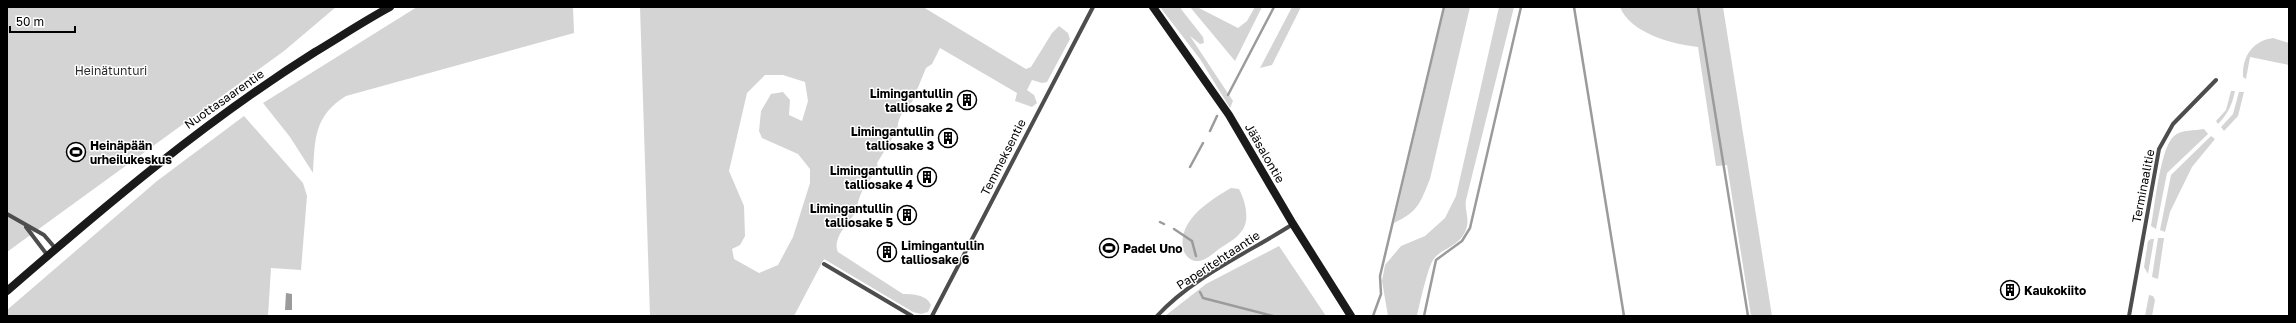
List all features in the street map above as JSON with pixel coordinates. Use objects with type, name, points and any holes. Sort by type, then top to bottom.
[{"type":"street","name":"Nuottasaarentie","points":[[373,16],[385,7]]},
{"type":"street","name":"Nuottasaarentie","points":[[7,291],[194,135],[276,77],[373,16],[390,7]]},
{"type":"street","name":"Temmeksentie","points":[[932,316],[1093,7]]},
{"type":"street","name":"Jääsalontie","points":[[1152,7],[1229,115],[1293,224],[1351,316]]},
{"type":"street","name":"Terminaalitie","points":[[2129,316],[2159,149],[2173,124],[2216,80]]},
{"type":"street","points":[[7,214],[44,235],[56,249]]},
{"type":"street","name":"Paperitehtaantie","points":[[1157,316],[1172,302],[1203,278],[1293,224]]},
{"type":"street","points":[[25,225],[48,256]]},
{"type":"street","points":[[824,264],[912,316]]},
{"type":"green space","name":"Heinätunturi","points":[[7,7],[336,7],[284,51],[7,252]]},
{"type":"green space","points":[[417,7],[573,7],[574,33],[346,96],[335,104],[328,112],[318,129],[314,149],[313,173],[290,137],[263,103]]},
{"type":"green space","points":[[640,7],[923,7],[1026,69],[1031,67],[1052,33],[1059,26],[1068,33],[1070,39],[1047,82],[1042,83],[1032,80],[1027,90],[1034,95],[1037,103],[1032,107],[1015,101],[1017,93],[940,48],[932,64],[926,68],[912,102],[902,114],[898,122],[898,129],[877,163],[878,167],[876,171],[860,195],[854,214],[838,238],[838,252],[903,294],[915,295],[926,299],[931,305],[928,312],[921,314],[913,312],[824,259],[794,316],[650,316]],"holes":[[[765,75],[783,75],[805,82],[808,101],[802,121],[789,115],[790,100],[783,92],[771,94],[761,111],[759,131],[762,138],[798,154],[810,169],[810,183],[793,237],[778,265],[759,273],[734,259],[732,249],[740,245],[745,236],[744,206],[729,171],[747,93]]]},
{"type":"green space","points":[[1160,7],[1182,7],[1181,9],[1203,37],[1204,43],[1200,44],[1190,36],[1233,101],[1230,108],[1200,59]]},
{"type":"green space","points":[[1190,7],[1197,7],[1238,28],[1247,21],[1255,7],[1262,7],[1235,61]]},
{"type":"green space","points":[[1292,7],[1301,7],[1272,65],[1260,68]]},
{"type":"green space","points":[[1445,7],[1470,7],[1430,179],[1418,206],[1402,219],[1394,223]]},
{"type":"green space","points":[[1499,7],[1514,7],[1466,200],[1467,227],[1462,237],[1454,245],[1440,253],[1433,260],[1426,278],[1417,316],[1388,316],[1382,281],[1385,265],[1401,246],[1425,236],[1445,218],[1456,196]]},
{"type":"green space","points":[[1620,7],[1723,7],[1772,316],[1751,316],[1727,165],[1716,166],[1698,47],[1676,43],[1653,36],[1633,24],[1625,16]]},
{"type":"green space","points":[[2273,38],[2289,43],[2289,65],[2250,57],[2246,79],[2243,77],[2244,63],[2250,51],[2259,43]]},
{"type":"green space","points":[[2231,91],[2235,91],[2231,105],[2227,113],[2218,124],[2216,121],[2226,110]]},
{"type":"green space","points":[[2239,92],[2244,92],[2238,116],[2224,131],[2221,127],[2233,114]]},
{"type":"green space","points":[[244,116],[303,183],[307,196],[301,270],[271,268],[268,316],[7,316],[7,310],[157,181]]},
{"type":"green space","points":[[2204,129],[2208,134],[2167,173],[2156,229],[2151,226],[2156,192],[2165,152],[2169,142],[2174,136],[2181,132]]},
{"type":"green space","points":[[2211,136],[2215,139],[2192,167],[2170,212],[2165,232],[2160,230],[2171,175]]},
{"type":"green space","points":[[1231,188],[1239,189],[1245,205],[1246,222],[1244,227],[1236,237],[1208,257],[1199,261],[1191,260],[1183,249],[1185,229],[1190,220],[1205,205]]},
{"type":"green space","points":[[2158,238],[2164,238],[2158,279],[2152,277]]},
{"type":"green space","points":[[2154,239],[2148,274],[2144,267],[2148,241]]},
{"type":"green space","points":[[1279,246],[1326,316],[1165,316],[1206,284]]},
{"type":"green space","points":[[2149,295],[2153,296],[2155,300],[2152,316],[2145,316]]},
{"type":"shaded area","points":[[286,293],[292,294],[292,310],[285,310]]},
{"type":"waterway","points":[[1228,95],[1274,7]]},
{"type":"waterway","points":[[1373,316],[1381,294],[1380,276],[1444,7]]},
{"type":"waterway","points":[[1424,316],[1436,260],[1462,241],[1470,228],[1521,7]]},
{"type":"waterway","points":[[1574,7],[1624,316]]},
{"type":"waterway","points":[[1698,7],[1748,316]]},
{"type":"waterway","points":[[1210,131],[1217,116]]},
{"type":"waterway","points":[[1190,167],[1203,143]]},
{"type":"waterway","points":[[1160,222],[1164,224]]},
{"type":"waterway","points":[[1174,229],[1192,241],[1196,256]]},
{"type":"waterway","points":[[1200,292],[1203,298],[1273,316]]},
{"type":"place","name":"Limingantullin talliosake 2","points":[[967,100]]},
{"type":"place","name":"Limingantullin talliosake 3","points":[[948,138]]},
{"type":"place","name":"Heinäpään urheilukeskus","points":[[76,152]]},
{"type":"place","name":"Limingantullin talliosake 4","points":[[927,177]]},
{"type":"place","name":"Limingantullin talliosake 5","points":[[907,215]]},
{"type":"place","name":"Padel Uno","points":[[1109,248]]},
{"type":"place","name":"Limingantullin talliosake 6","points":[[887,252]]},
{"type":"place","name":"Kaukokiito","points":[[2010,290]]}]
